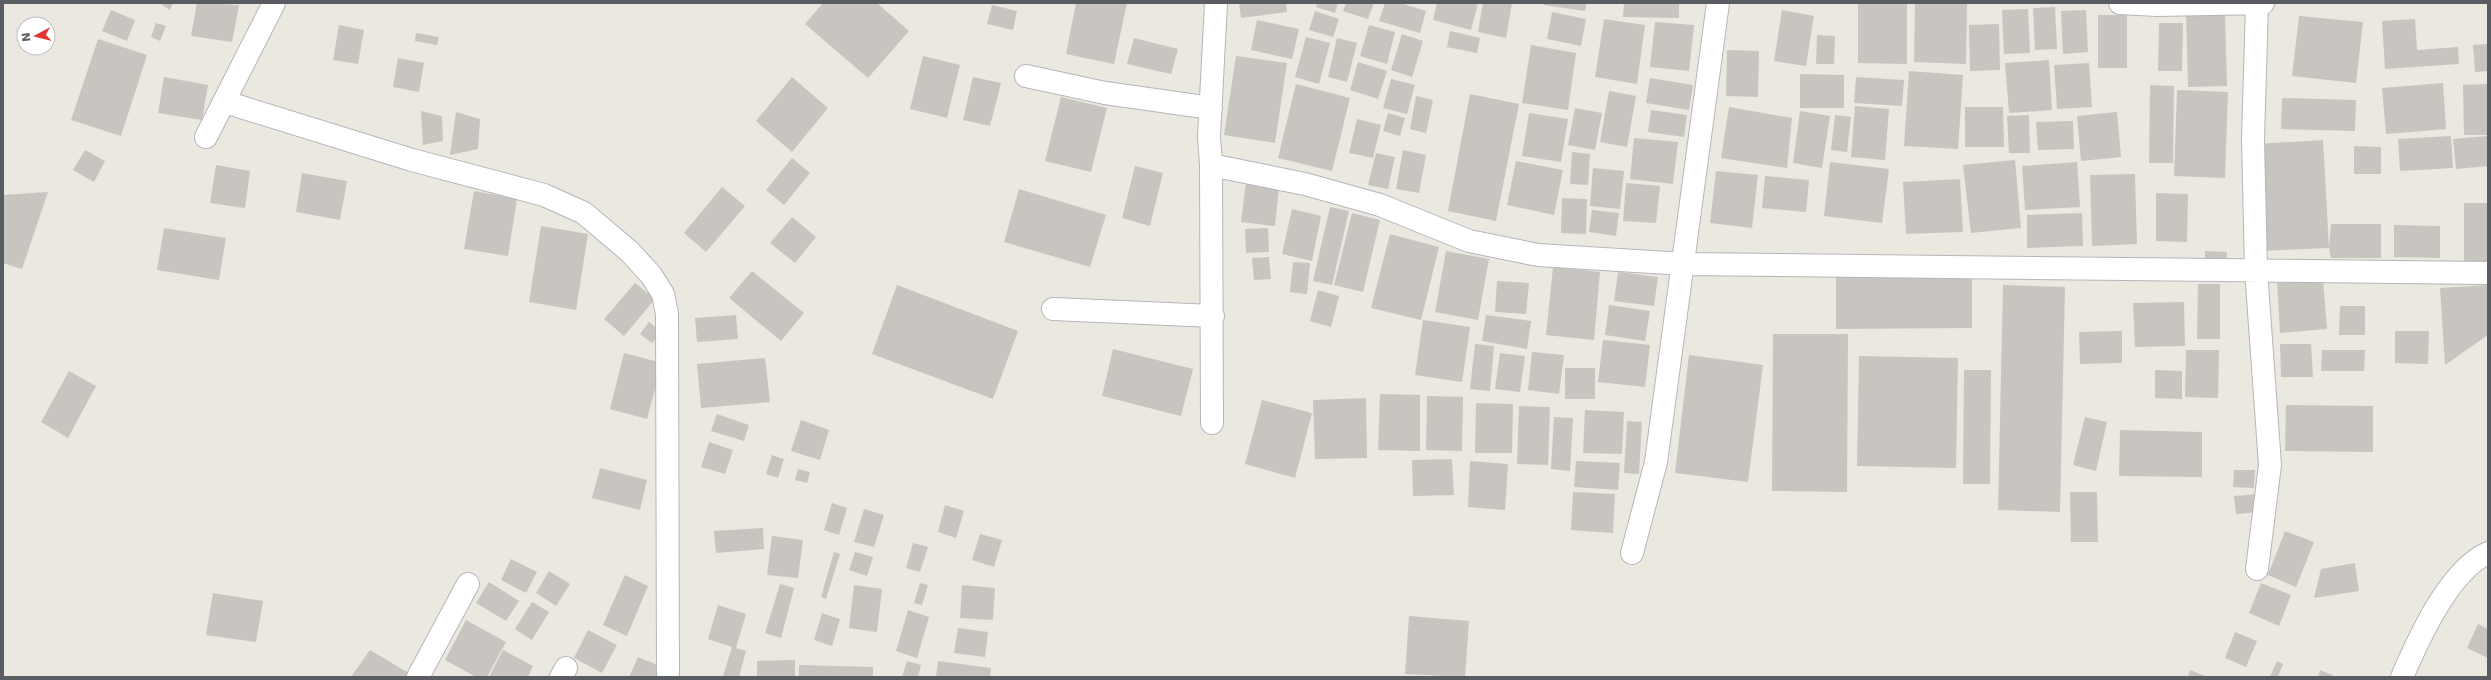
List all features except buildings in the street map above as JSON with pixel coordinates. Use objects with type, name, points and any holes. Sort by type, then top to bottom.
[{"type":"street","points":[[206,137],[274,3]]},
{"type":"street","points":[[1212,423],[1211,165],[1209,137],[1216,3]]},
{"type":"street","points":[[1632,553],[1656,462],[1684,264],[1718,3]]},
{"type":"street","points":[[2120,3],[2260,4],[2253,139],[2256,270],[2270,465],[2257,568]]},
{"type":"street","points":[[1026,76],[1105,93],[1211,108]]},
{"type":"street","points":[[225,102],[412,160],[544,195],[584,213],[630,252],[651,275],[664,294],[667,314],[668,677]]},
{"type":"street","points":[[1211,165],[1305,184],[1380,205],[1469,241],[1538,254],[1684,264],[2488,273]]},
{"type":"street","points":[[1053,309],[1212,316]]},
{"type":"street","points":[[2402,677],[2436,607],[2460,576],[2481,556],[2488,553]]},
{"type":"street","points":[[418,677],[468,584]]}]
